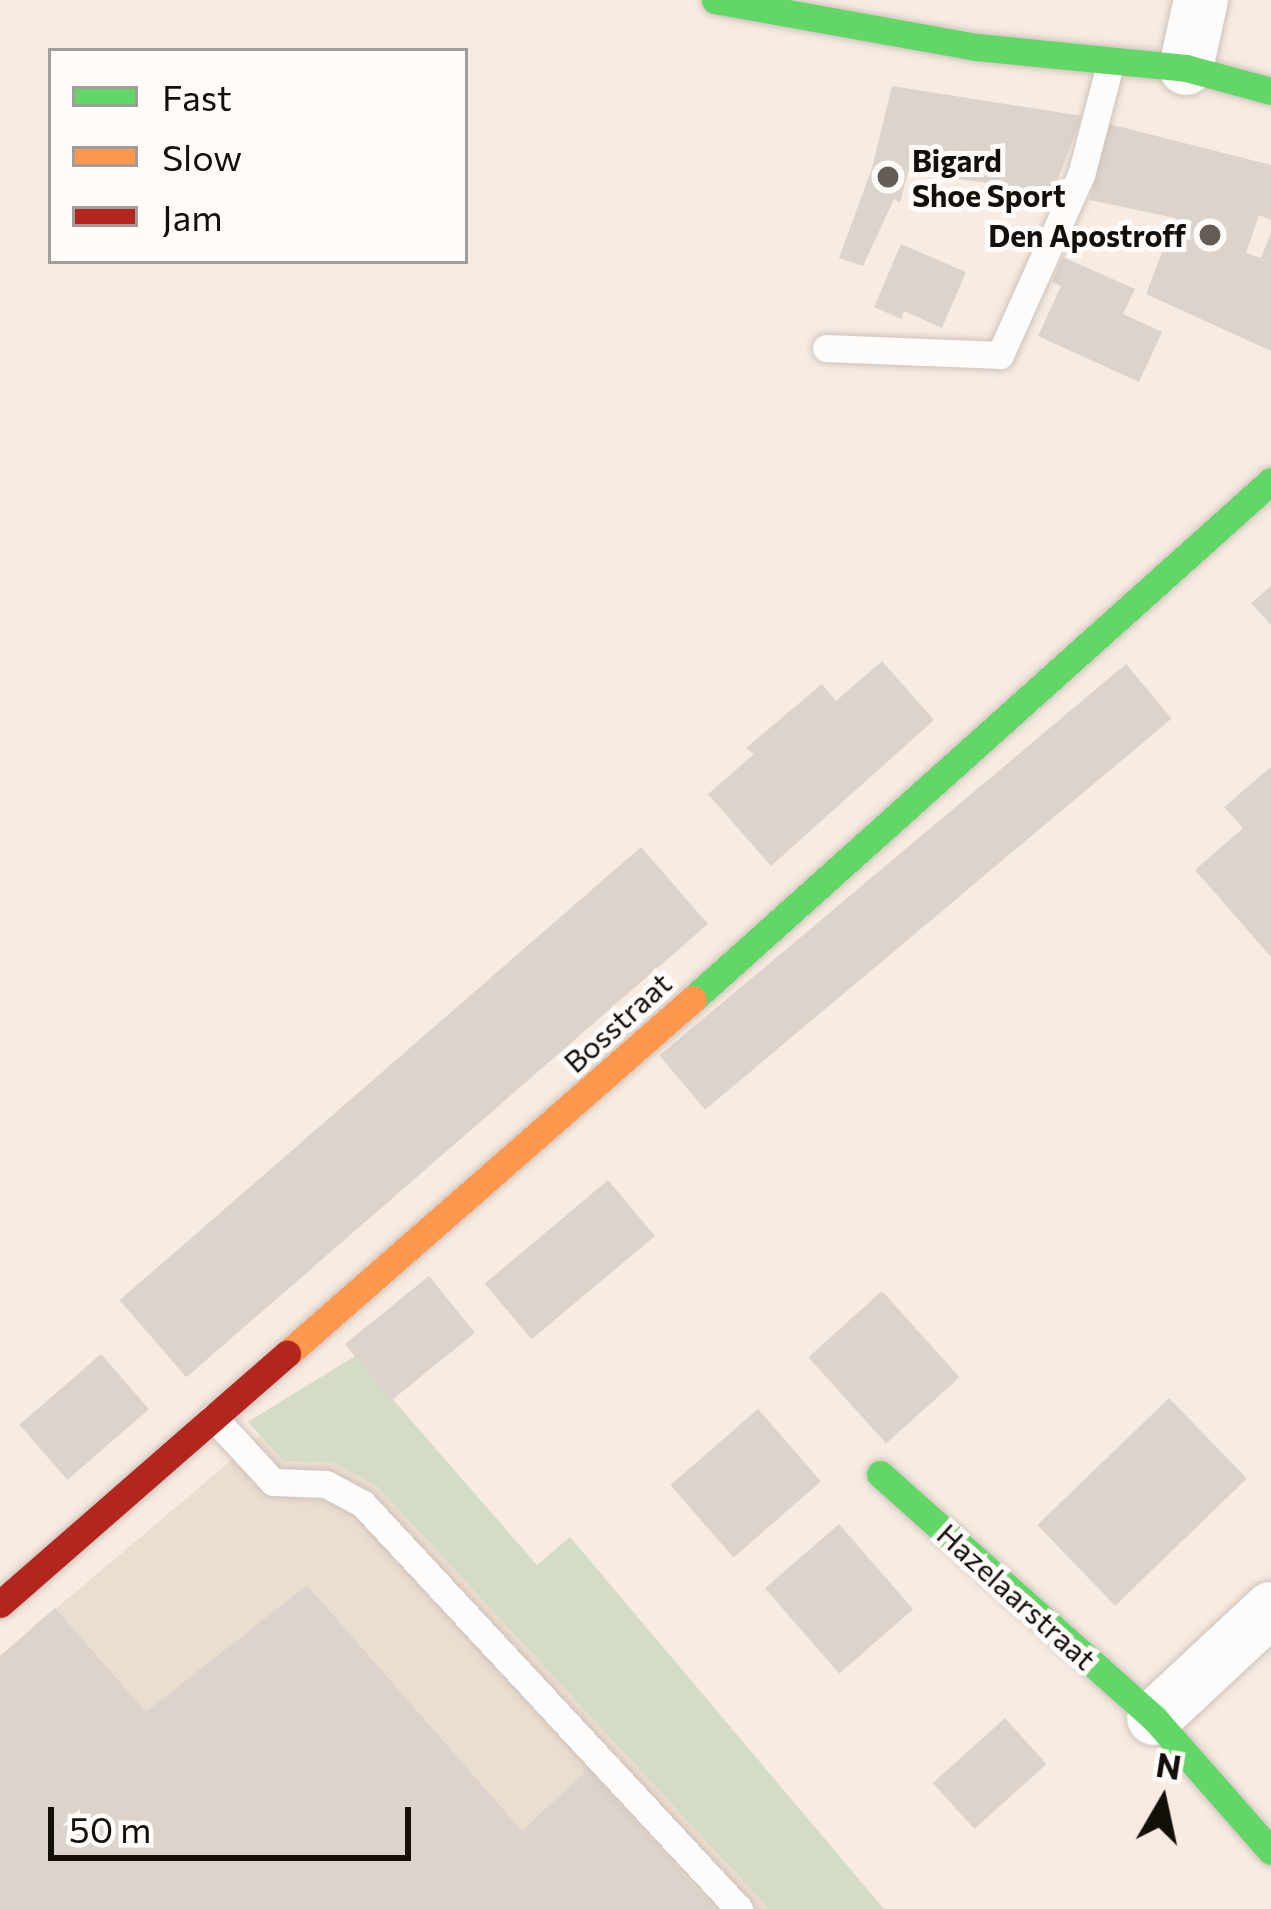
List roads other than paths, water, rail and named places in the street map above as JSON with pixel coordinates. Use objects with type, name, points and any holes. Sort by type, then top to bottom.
[{"type":"street","points":[[715,0],[977,47],[1186,68],[1271,91]]},
{"type":"street","points":[[1186,68],[1201,0]]},
{"type":"street","name":"Bosstraat","points":[[0,1604],[591,1090],[1271,481]]},
{"type":"street","name":"Hazelaarstraat","points":[[880,1474],[1154,1718],[1271,1851]]},
{"type":"street","points":[[1154,1718],[1271,1610]]},
{"type":"lane","points":[[906,35],[915,0]]},
{"type":"lane","points":[[826,348],[1000,355],[1081,175],[1112,57]]},
{"type":"lane","points":[[213,1417],[273,1482],[326,1484],[363,1504],[739,1909]]},
{"type":"place","name":"Bigard Shoe Sport","points":[[888,177]]},
{"type":"place","name":"Den Apostroff","points":[[1210,235]]}]
